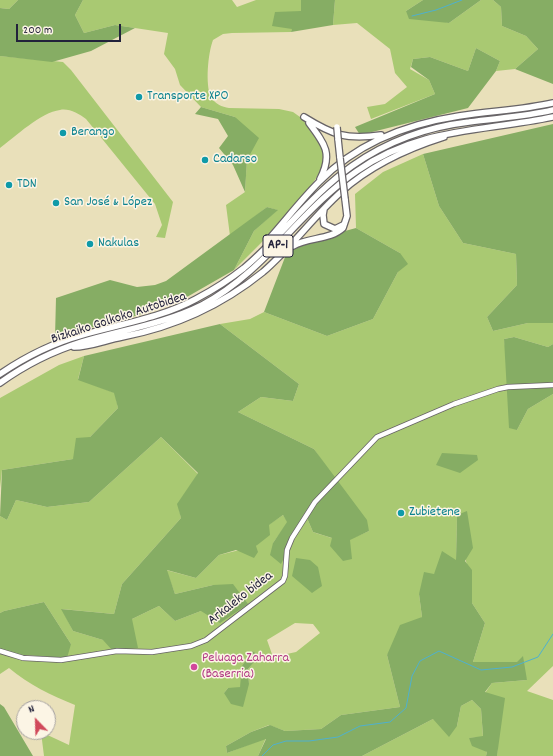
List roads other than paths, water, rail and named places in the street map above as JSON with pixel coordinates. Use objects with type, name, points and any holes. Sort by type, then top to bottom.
[{"type":"highway","points":[[266,247],[268,241],[319,182],[349,157],[386,135],[400,129],[437,120],[553,103]]},
{"type":"highway","name":"Bizkaiko Golkoko Autobidea","points":[[0,374],[32,355],[58,343],[144,319],[187,304],[229,279],[266,247],[331,182],[352,166],[381,149],[435,128],[553,110]]},
{"type":"highway","points":[[319,182],[327,162],[326,148],[304,116],[320,128],[335,134],[360,138],[386,135]]},
{"type":"highway","name":"Bizkaiko Golkoko Autobidea","points":[[0,382],[31,364],[69,347],[159,322],[202,305],[229,288],[253,270],[326,197],[356,171],[406,145],[453,132],[553,117]]},
{"type":"highway","points":[[286,250],[301,241],[335,234],[343,228],[346,222],[338,125]]},
{"type":"highway","points":[[69,347],[81,347],[149,332],[181,321],[208,309],[236,292],[263,272],[286,250],[325,208],[355,180],[378,165],[409,149],[449,136],[453,132]]},
{"type":"highway","points":[[325,208],[323,220],[328,227],[338,228],[346,222]]},
{"type":"street","name":"Arkaleko bidea","points":[[0,651],[24,658],[68,660],[117,651],[141,652],[178,648],[199,643],[283,581],[288,550],[292,538],[315,502],[377,437],[454,404],[498,389],[508,387],[553,385]]},
{"type":"waterway","points":[[412,16],[436,10],[462,0]]},
{"type":"waterway","points":[[262,756],[273,745],[286,741],[309,741],[338,737],[360,726],[390,722],[406,708],[412,676],[420,661],[439,651],[481,670],[512,667],[538,657],[553,634]]},
{"type":"place","name":"Transporte XPO","points":[[139,97]]},
{"type":"place","name":"Berango","points":[[63,133]]},
{"type":"place","name":"Cadarso","points":[[205,160]]},
{"type":"place","name":"TDN","points":[[9,185]]},
{"type":"place","name":"San José & López","points":[[56,203]]},
{"type":"place","name":"Nakulas","points":[[90,244]]},
{"type":"place","name":"Zubietene","points":[[401,513]]},
{"type":"place","name":"Peluaga Zaharra (Baserria)","points":[[194,667]]}]
